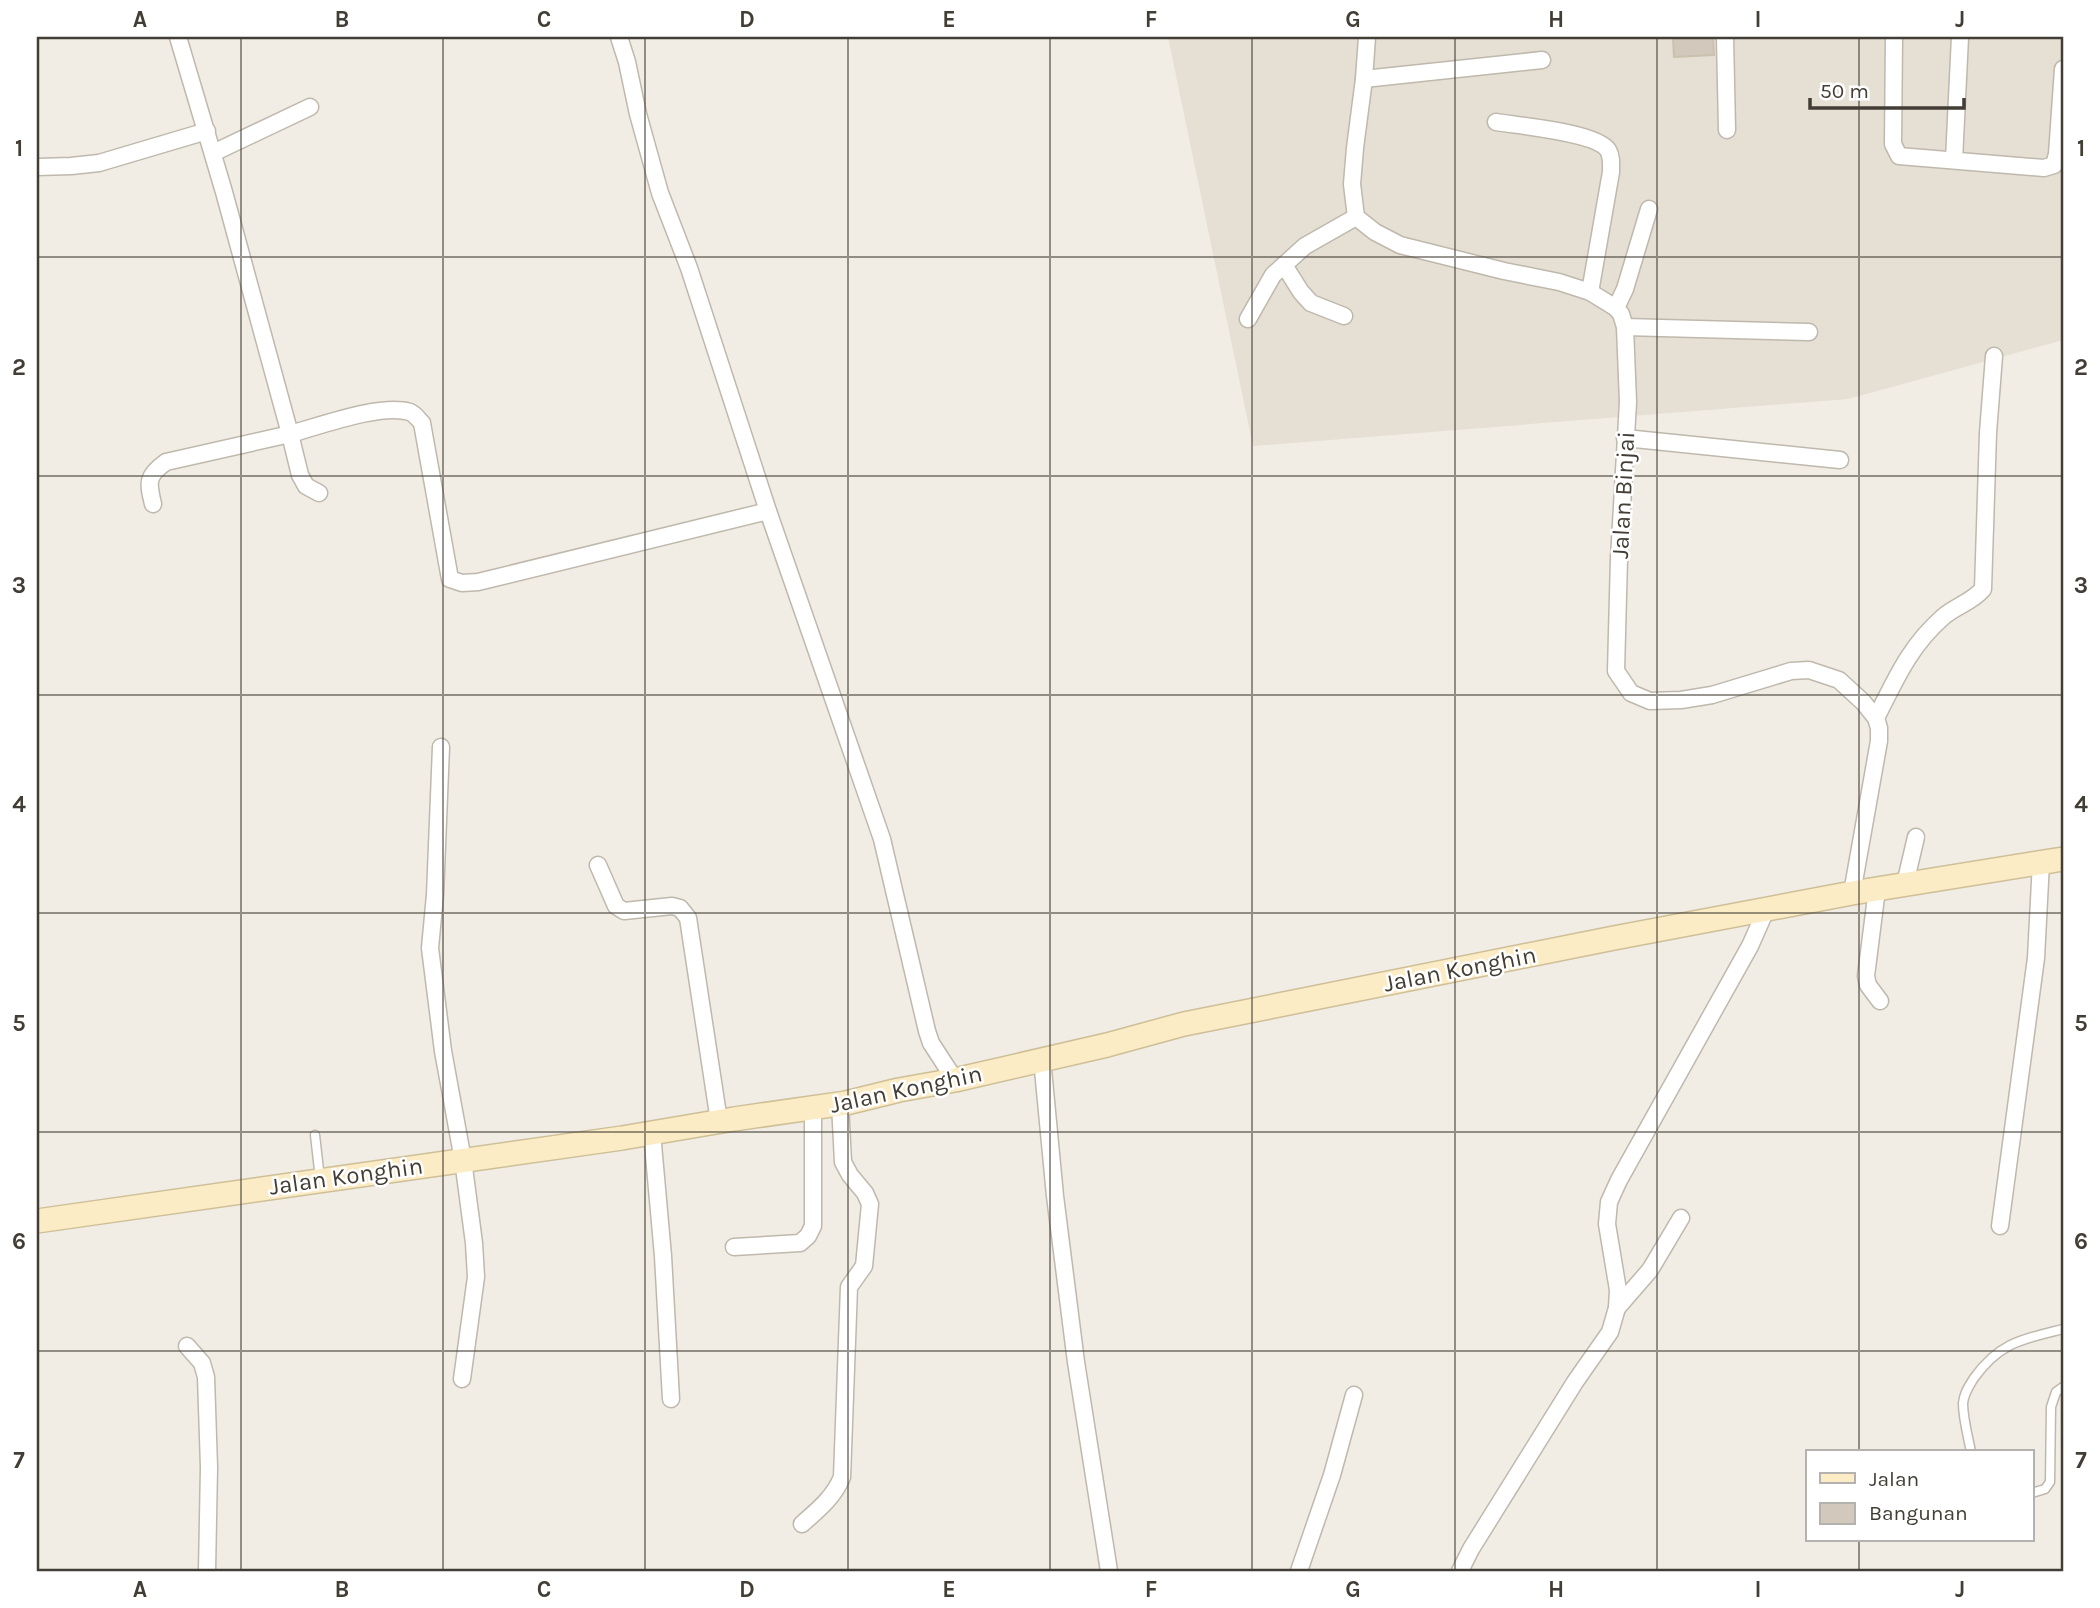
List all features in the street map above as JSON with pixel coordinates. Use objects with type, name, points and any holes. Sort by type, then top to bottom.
[{"type":"street","points":[[178,37],[207,131],[300,475],[306,486],[319,493]]},
{"type":"street","points":[[619,37],[660,193],[689,268],[768,511],[882,839],[927,1031],[955,1080]]},
{"type":"street","points":[[1367,37],[1352,184],[1356,217],[1375,232],[1400,245],[1559,282],[1590,292],[1616,308],[1625,289],[1649,209]]},
{"type":"street","points":[[1725,37],[1727,130]]},
{"type":"street","points":[[1894,37],[1893,144],[1899,156],[2044,168],[2054,164],[2063,69]]},
{"type":"street","points":[[1954,160],[1961,37]]},
{"type":"street","points":[[1364,79],[1542,60]]},
{"type":"street","points":[[213,153],[310,107]]},
{"type":"street","points":[[1496,122],[1585,136],[1607,149],[1612,159],[1611,172],[1590,292]]},
{"type":"street","points":[[37,167],[99,163],[207,131]]},
{"type":"street","points":[[1248,319],[1273,275],[1305,246],[1356,217]]},
{"type":"street","points":[[1284,265],[1311,303],[1344,316]]},
{"type":"street","name":"Jalan Binjai","points":[[1616,308],[1625,327],[1628,402],[1616,671],[1631,693],[1650,701],[1712,695],[1791,671],[1809,670],[1839,680],[1876,718]]},
{"type":"street","points":[[1625,327],[1809,332]]},
{"type":"street","points":[[1852,893],[1879,741],[1876,718],[1906,658],[1917,644],[1951,610],[1977,597],[1983,589],[1988,433],[1994,356]]},
{"type":"street","points":[[153,504],[149,484],[153,471],[166,462],[379,411],[397,410],[413,413],[422,423],[450,579],[462,583],[478,582],[768,511]]},
{"type":"street","points":[[1625,438],[1840,460]]},
{"type":"street","points":[[441,747],[430,948],[443,1051],[463,1160],[474,1242],[476,1277],[462,1379]]},
{"type":"street","points":[[1905,884],[1916,838]]},
{"type":"street","points":[[2000,1226],[2036,958],[2052,861]]},
{"type":"street","name":"Jalan Konghin","points":[[37,1221],[840,1104],[1107,1045],[1184,1024],[1852,893],[2052,861]]},
{"type":"street","points":[[598,865],[616,906],[624,911],[673,906],[680,908],[688,918],[719,1121]]},
{"type":"street","points":[[1877,889],[1866,976],[1868,985],[1880,1000]]},
{"type":"street","points":[[1460,1571],[1555,1415],[1610,1332],[1617,1308],[1618,1290],[1607,1224],[1609,1202],[1750,946],[1766,910]]},
{"type":"street","points":[[1042,1059],[1055,1196],[1076,1362],[1109,1571]]},
{"type":"street","points":[[802,1524],[826,1502],[842,1477],[849,1287],[864,1266],[866,1252],[870,1204],[843,1161],[840,1104]]},
{"type":"street","points":[[734,1247],[800,1243],[813,1226],[813,1108]]},
{"type":"street","points":[[652,1133],[663,1256],[671,1399]]},
{"type":"street","points":[[1617,1308],[1650,1270],[1681,1218]]},
{"type":"street","points":[[187,1346],[202,1363],[205,1377],[209,1467],[207,1571]]},
{"type":"street","points":[[1299,1571],[1332,1475],[1354,1395]]},
{"type":"lane","points":[[315,1135],[320,1180]]},
{"type":"lane","points":[[1971,1450],[1963,1401],[1966,1390],[1980,1370],[1996,1353],[2017,1341],[2063,1329]]},
{"type":"lane","points":[[2034,1492],[2045,1489],[2050,1482],[2051,1407],[2056,1392],[2063,1387]]},
{"type":"shaded area","points":[[1168,37],[2063,37],[2063,340],[1848,399],[1253,446]]},
{"type":"building","points":[[1673,37],[1713,37],[1714,55],[1674,57]]}]
